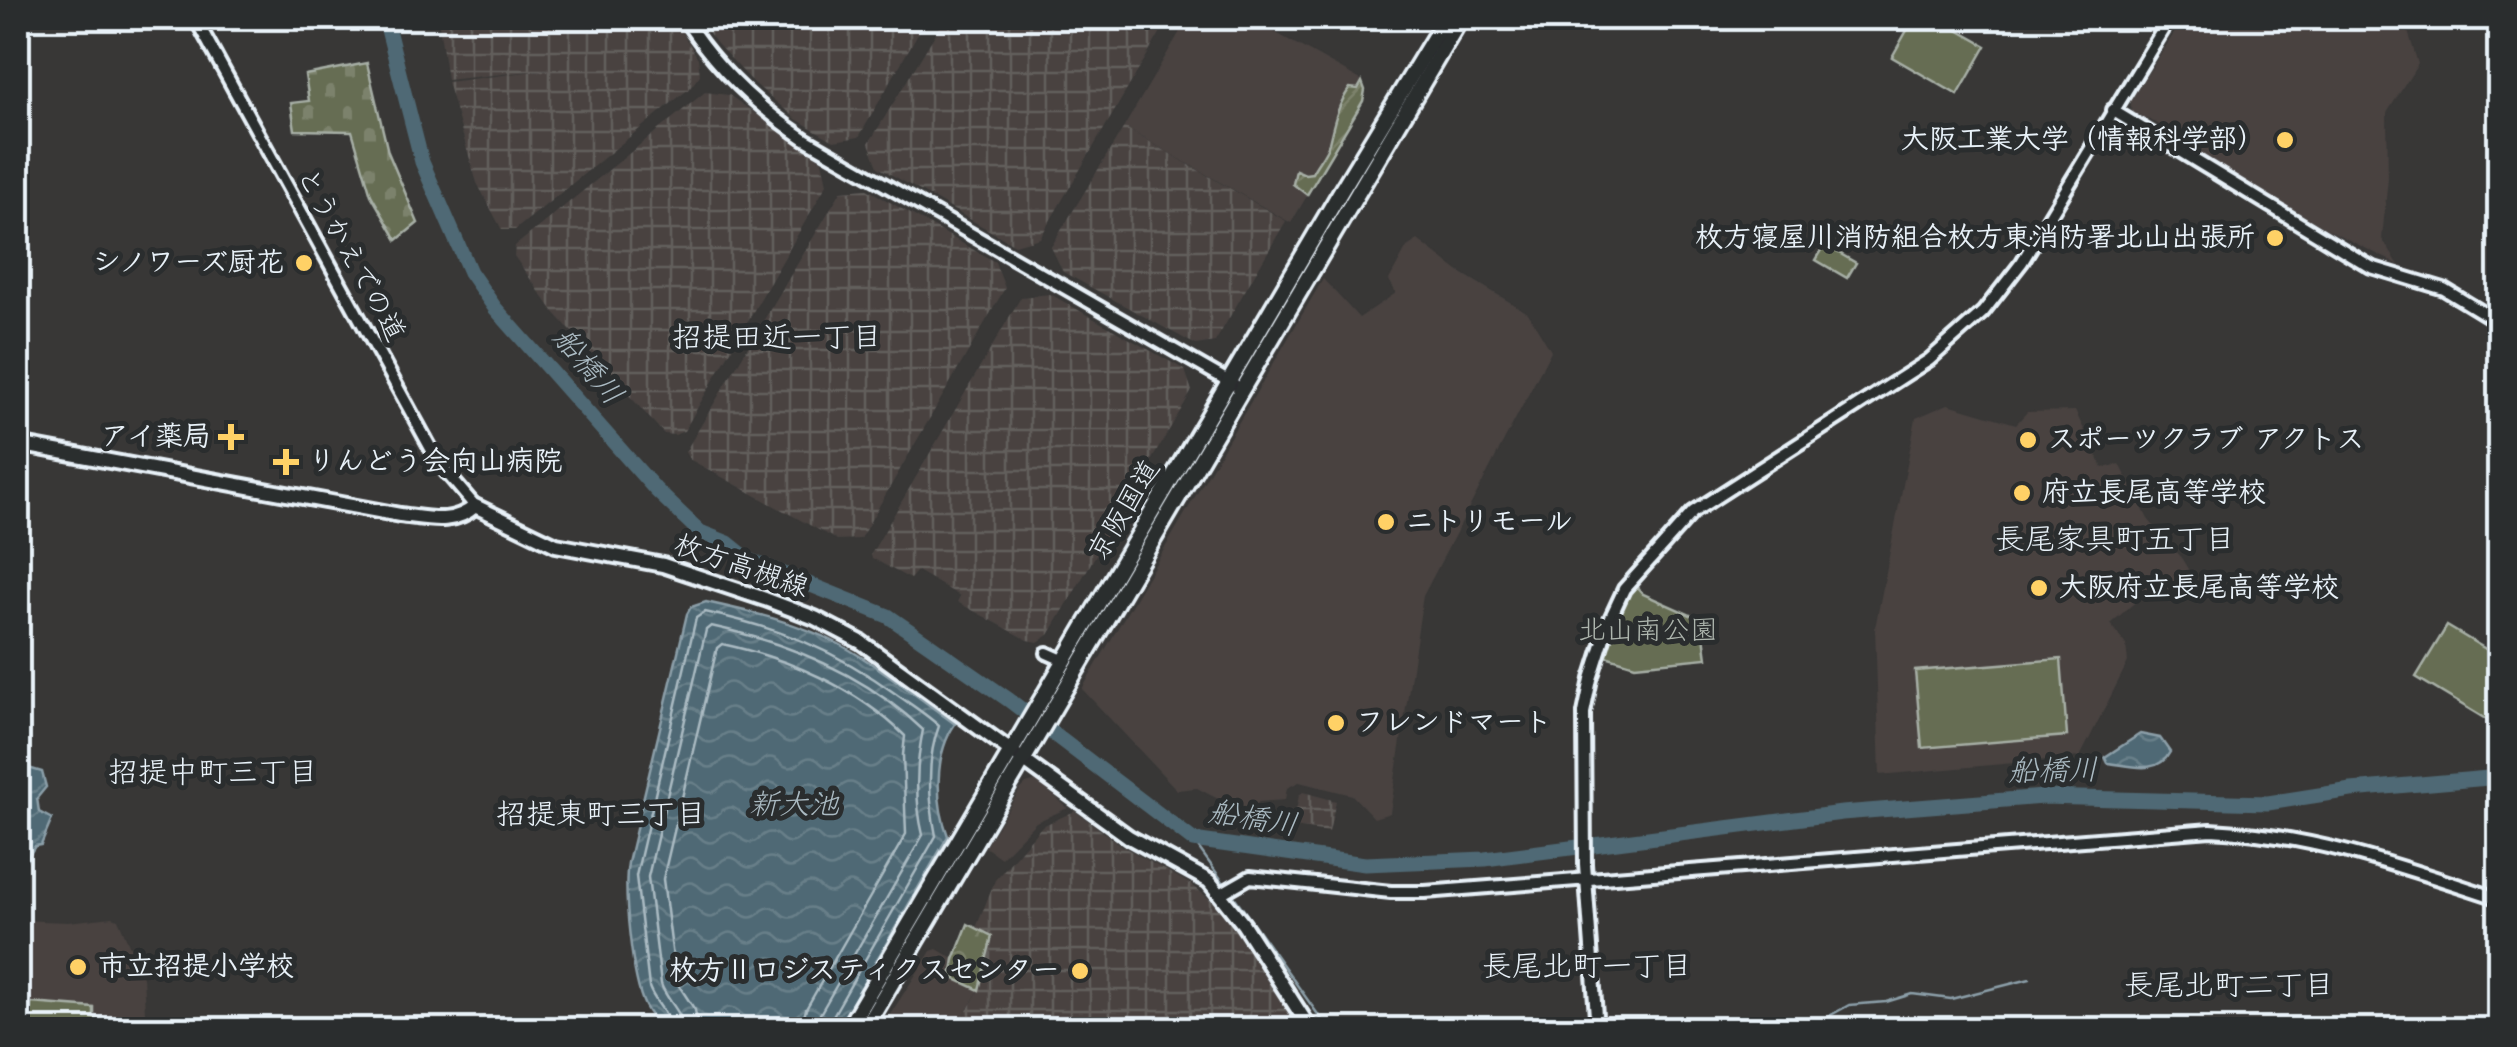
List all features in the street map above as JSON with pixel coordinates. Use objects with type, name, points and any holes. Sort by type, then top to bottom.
[{"type":"highway","name":"京阪国道","points":[[847,1030],[1018,758],[1034,745],[1341,190],[1446,18]]},
{"type":"highway","name":"京阪国道","points":[[864,1030],[1018,758],[1021,734],[1461,18]]},
{"type":"main road","points":[[18,444],[400,515],[446,520],[466,515],[475,506]]},
{"type":"main road","name":"枚方高槻線","points":[[475,506],[556,545],[663,565],[815,618],[861,642],[1129,837],[1209,881],[1222,893],[1311,1030]]},
{"type":"street","name":"とうかえでの道","points":[[195,18],[440,465],[475,506]]},
{"type":"street","points":[[684,18],[725,72],[782,124],[1236,386]]},
{"type":"street","points":[[1597,1030],[1585,864],[1584,713],[1610,619],[1624,590],[1693,512],[1929,360],[1983,312],[2022,262],[2170,18]]},
{"type":"street","points":[[2112,110],[2371,266],[2444,289],[2500,323]]},
{"type":"street","points":[[1048,653],[1065,661]]},
{"type":"street","points":[[1222,893],[1250,877],[1391,892],[1586,881],[2211,830],[2285,836],[2344,848],[2500,899]]},
{"type":"shaded area","points":[[438,18],[673,18],[698,58],[700,75],[690,88],[515,230],[502,230],[477,183],[447,82],[550,69],[447,80]]},
{"type":"shaded area","points":[[698,18],[925,21],[859,137],[834,141],[796,119],[754,83]]},
{"type":"shaded area","points":[[945,18],[1169,18],[1040,238],[1015,245],[878,167],[869,143]]},
{"type":"shaded area","points":[[1188,18],[1249,18],[1364,85],[1363,101],[1291,223],[1124,127]]},
{"type":"shaded area","name":"大阪工業大学（情報科学部）","points":[[2184,18],[2404,18],[2418,64],[2387,113],[2388,178],[2382,239],[2399,265],[2323,227],[2187,146],[2179,134],[2132,112],[2130,101]]},
{"type":"shaded area","points":[[705,92],[729,95],[822,160],[827,184],[684,431],[664,434],[553,311],[514,256],[515,246]]},
{"type":"shaded area","points":[[1124,127],[1286,221],[1215,342],[1196,345],[1063,272],[1051,247]]},
{"type":"shaded area","points":[[867,189],[995,262],[1005,288],[860,539],[837,540],[689,459],[685,452],[841,191]]},
{"type":"shaded area","points":[[1418,240],[1458,271],[1528,313],[1551,351],[1423,596],[1390,813],[1374,818],[1352,795],[1299,782],[1287,788],[1285,800],[1259,802],[1251,808],[1218,799],[1197,788],[1177,790],[1082,689],[1323,279],[1359,318],[1396,293],[1389,280],[1407,247]]},
{"type":"shaded area","points":[[1050,294],[1185,370],[1192,391],[1049,635],[1038,642],[957,602],[960,596],[917,571],[910,579],[871,554],[1021,297]]},
{"type":"shaded area","name":"大阪府立長尾高等学校","points":[[1948,404],[2016,424],[2027,412],[2075,411],[2103,468],[2120,464],[2148,519],[2182,559],[2194,579],[2193,598],[2140,598],[2110,624],[2126,645],[2128,662],[2080,757],[1880,775],[1875,628],[1916,418]]},
{"type":"shaded area","points":[[1037,781],[1068,808],[1036,822],[1001,858],[985,847],[1019,791]]},
{"type":"shaded area","points":[[1303,792],[1336,801],[1329,832],[1257,822],[1263,815],[1273,813],[1295,816]]},
{"type":"shaded area","points":[[1075,811],[1122,846],[1192,885],[1222,909],[1303,1029],[956,1030],[979,990],[989,953],[992,936],[976,928],[995,880],[1042,826]]},
{"type":"shaded area","name":"市立招提小学校","points":[[118,919],[143,977],[146,1029],[18,1030],[18,920],[68,922]]},
{"type":"shaded area","points":[[937,949],[954,959],[951,977],[979,990],[956,1029],[880,1030],[931,951]]},
{"type":"green space","points":[[1914,18],[1936,18],[1986,46],[1958,95],[1892,57]]},
{"type":"green space","points":[[367,63],[388,152],[418,223],[397,240],[371,195],[352,131],[295,130],[291,103],[309,101],[305,75]]},
{"type":"green space","points":[[1362,82],[1363,101],[1307,195],[1293,184],[1296,170],[1312,173],[1328,147],[1346,95]]},
{"type":"green space","points":[[1825,245],[1856,263],[1847,278],[1816,260]]},
{"type":"green space","name":"北山南公園","points":[[1635,585],[1643,594],[1702,620],[1707,658],[1635,665],[1602,655],[1625,597]]},
{"type":"green space","points":[[2447,626],[2499,657],[2499,714],[2494,724],[2416,677]]},
{"type":"green space","points":[[2061,659],[2067,736],[1922,748],[1915,671]]},
{"type":"green space","points":[[968,924],[992,936],[979,990],[951,977]]},
{"type":"green space","points":[[31,1003],[94,1008],[94,1018],[120,1019],[119,1029],[18,1029],[18,1009],[30,1009]]},
{"type":"water","name":"新大池","points":[[706,602],[823,636],[884,672],[955,724],[943,749],[939,779],[948,836],[837,1029],[667,1029],[649,1013],[640,994],[630,936],[628,863],[687,614],[691,607]]},
{"type":"water","points":[[2140,734],[2160,738],[2170,752],[2165,759],[2151,767],[2108,763],[2105,757]]},
{"type":"water","points":[[18,765],[42,772],[46,787],[37,798],[39,812],[52,819],[41,845],[35,846],[26,860],[18,859]]},
{"type":"waterway","name":"船橋川","points":[[385,18],[422,162],[470,272],[495,308],[656,490],[700,532],[728,543],[749,560],[888,616],[1009,700],[1193,840],[1365,864],[1485,859],[1842,813],[2043,797],[2268,803],[2351,790],[2500,777]]},
{"type":"waterway","points":[[1193,840],[1226,886]]},
{"type":"waterway","points":[[1231,892],[1329,1030]]},
{"type":"waterway","points":[[1820,1030],[1831,1015],[1849,1005],[1886,1002],[1912,994],[1951,999],[2030,979]]},
{"type":"place","name":"大阪工業大学（情報科学部）","points":[[2285,140]]},
{"type":"place","name":"枚方寝屋川消防組合枚方東消防署北山出張所","points":[[2275,238]]},
{"type":"place","name":"シノワーズ厨花","points":[[304,263]]},
{"type":"place","name":"アイ薬局","points":[[231,437]]},
{"type":"place","name":"スポーツクラブ アクトス","points":[[2028,440]]},
{"type":"place","name":"りんどう会向山病院","points":[[286,462]]},
{"type":"place","name":"府立長尾高等学校","points":[[2022,493]]},
{"type":"place","name":"ニトリモール","points":[[1386,522]]},
{"type":"place","name":"大阪府立長尾高等学校","points":[[2039,588]]},
{"type":"place","name":"フレンドマート","points":[[1336,723]]},
{"type":"place","name":"市立招提小学校","points":[[78,967]]},
{"type":"place","name":"枚方Ⅱロジスティクスセンター","points":[[1080,971]]},
{"type":"district","name":"招提田近一丁目","points":[[777,339]]},
{"type":"district","name":"長尾家具町五丁目","points":[[2115,541]]},
{"type":"district","name":"招提中町三丁目","points":[[213,774]]},
{"type":"district","name":"招提東町三丁目","points":[[601,816]]},
{"type":"district","name":"長尾北町一丁目","points":[[1587,968]]},
{"type":"district","name":"長尾北町二丁目","points":[[2229,987]]}]
